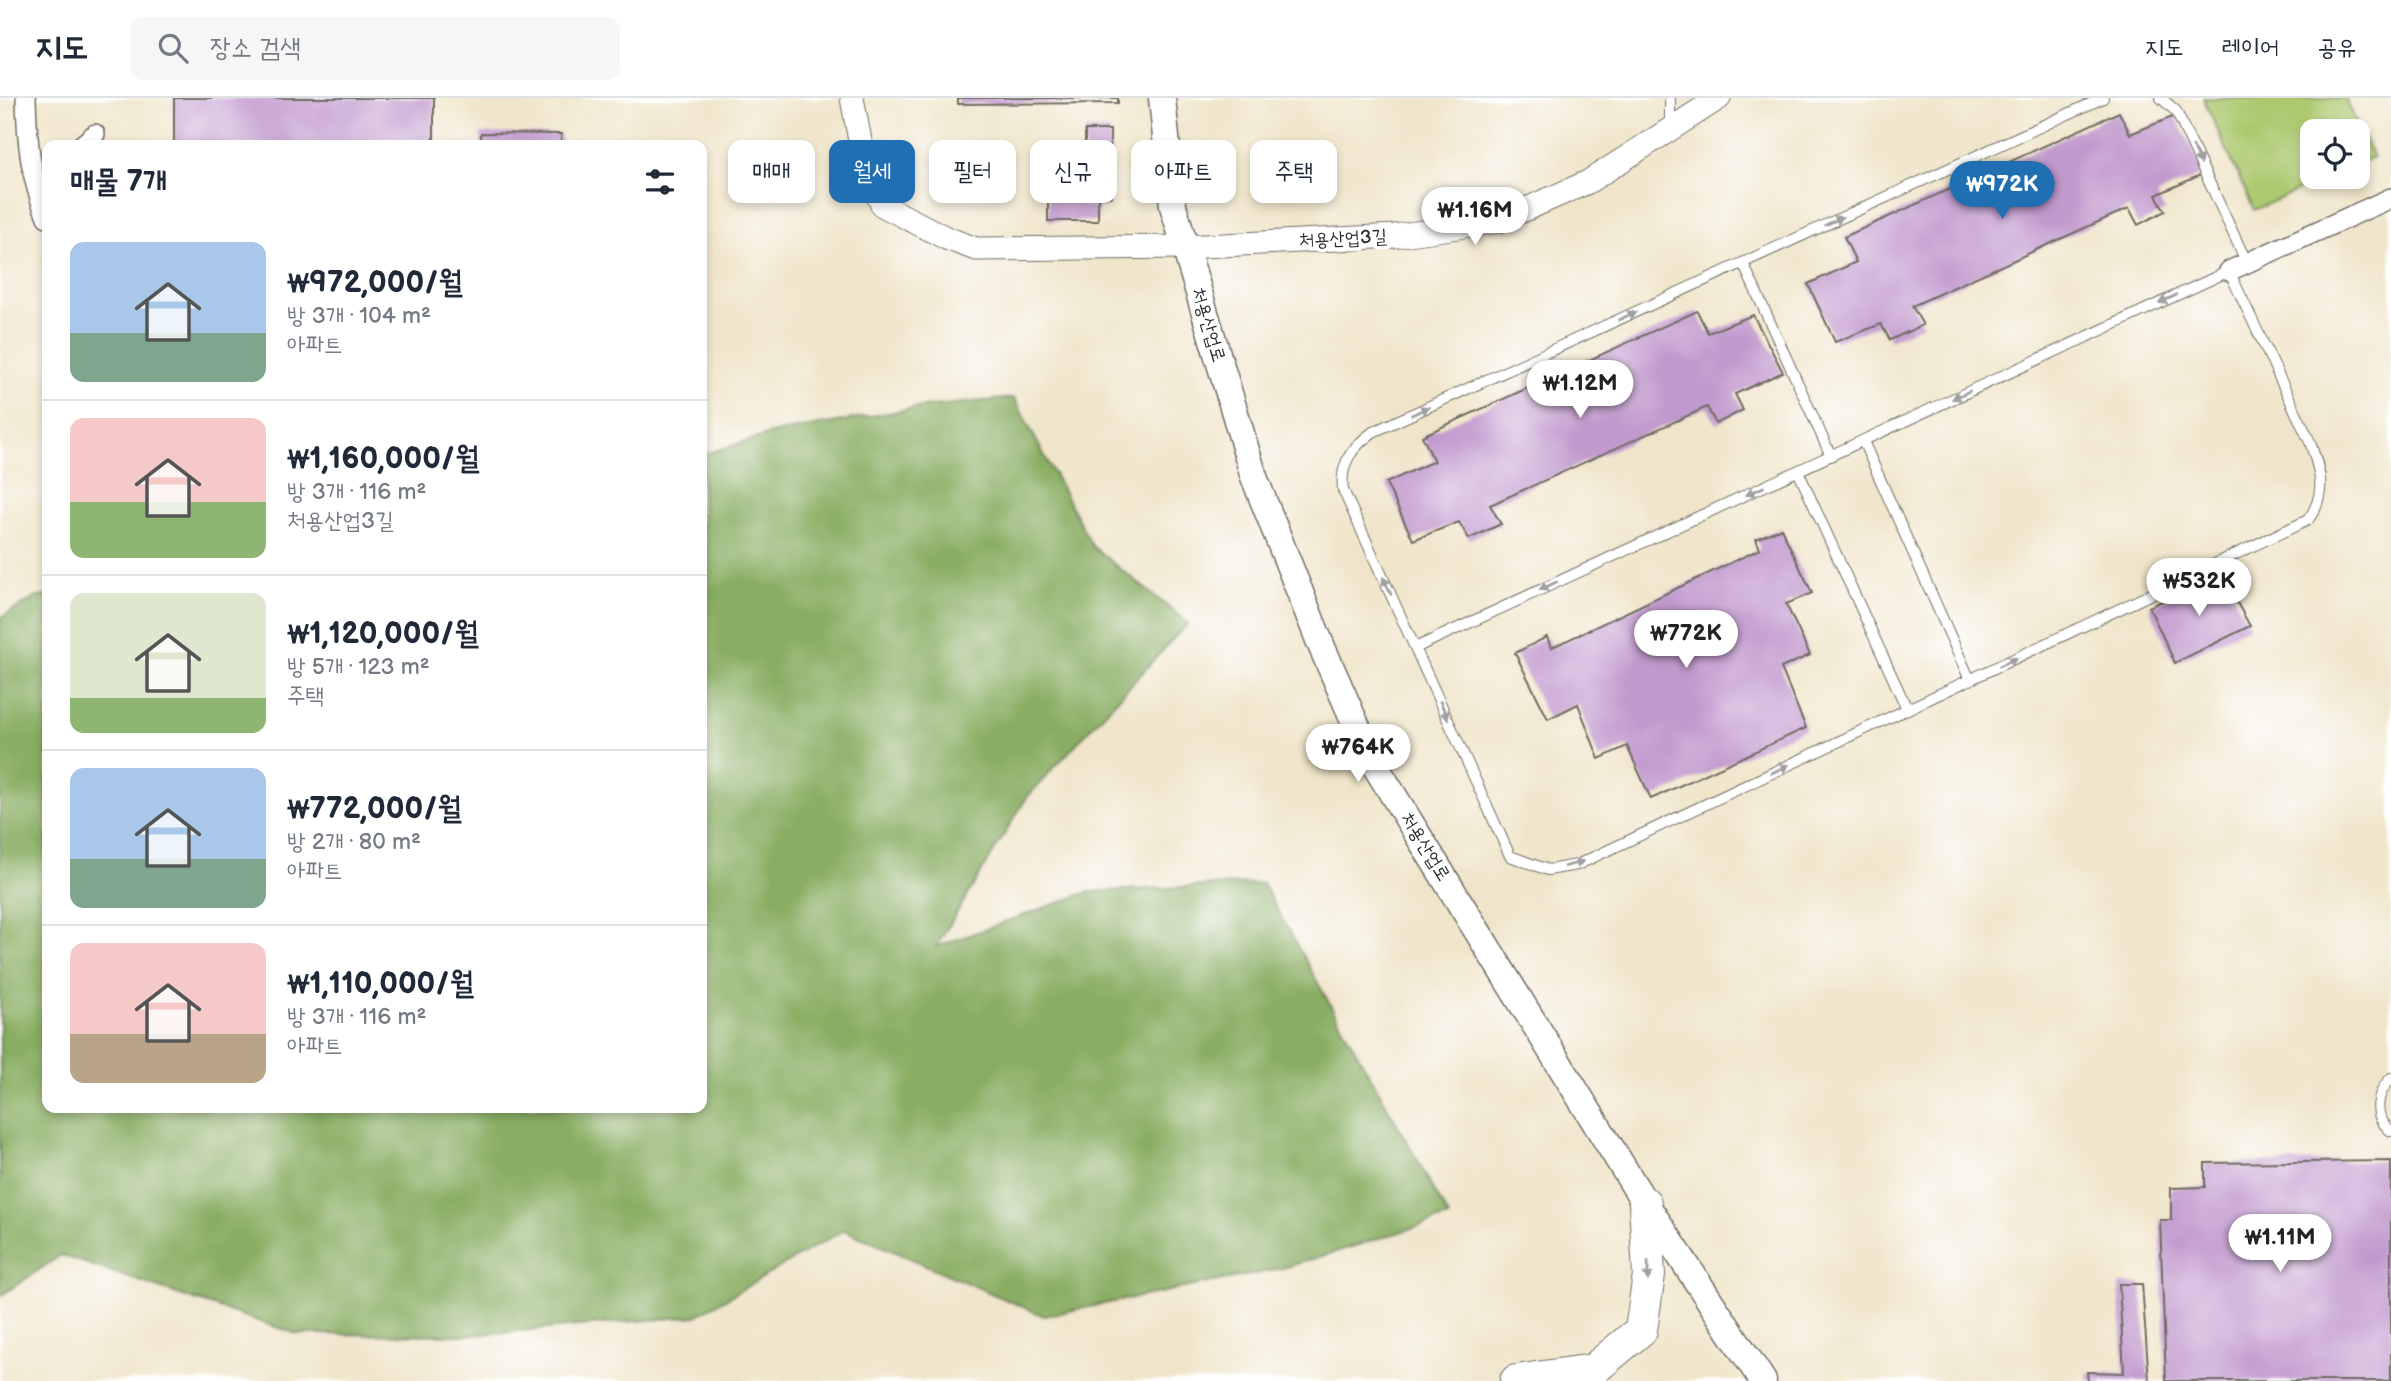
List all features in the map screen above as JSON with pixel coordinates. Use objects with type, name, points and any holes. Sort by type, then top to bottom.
[{"type":"highway","points":[[1516,1381],[1592,1370],[1641,1330],[1649,1275],[1645,1203]]},
{"type":"main road","name":"처용산업로","points":[[1162,98],[1173,206],[1254,477],[1321,645],[1371,759],[1645,1203],[1763,1381]]},
{"type":"street","points":[[26,98],[31,172],[42,181]]},
{"type":"street","name":"처용산업3길","points":[[852,98],[864,162],[882,205],[946,238],[975,249],[1185,247],[1395,236],[1499,221],[1588,182],[1719,98]]},
{"type":"street","points":[[2239,267],[2391,198]]},
{"type":"lane","points":[[1670,98],[1670,131]]},
{"type":"lane","points":[[2103,98],[1373,432],[1356,444],[1341,476],[1343,490],[1510,856],[1548,870],[1577,866],[2308,520],[2316,509],[2322,492],[2319,468],[2310,442],[2176,111],[2161,98]]},
{"type":"lane","points":[[1743,263],[1831,456]]},
{"type":"lane","points":[[1415,648],[2239,267]]},
{"type":"lane","points":[[1863,440],[1970,680]]},
{"type":"lane","points":[[1798,471],[1907,709]]},
{"type":"lane","points":[[2391,1078],[2379,1096],[2378,1107],[2380,1118],[2391,1131]]},
{"type":"green space","points":[[2203,98],[2345,98],[2355,119],[2300,119],[2302,189],[2254,210]]},
{"type":"green space","points":[[1014,398],[1092,546],[1188,623],[1027,797],[936,947],[1088,892],[1262,883],[1449,1217],[1283,1268],[1044,1316],[844,1230],[696,1316],[470,1335],[297,1334],[61,1255],[0,1296],[0,618],[42,596],[42,1113],[707,1113],[707,453],[774,433],[922,407]]},
{"type":"building","points":[[174,98],[434,98],[434,140],[174,140]]},
{"type":"building","points":[[958,98],[1118,98],[1118,103],[958,104]]},
{"type":"building","points":[[2119,112],[2130,134],[2175,116],[2205,173],[2156,195],[2165,211],[2138,225],[2129,208],[1912,306],[1923,325],[1890,340],[1881,324],[1835,342],[1808,284],[1856,262],[1844,237]]},
{"type":"building","points":[[1085,130],[1110,130],[1110,140],[1085,140]]},
{"type":"building","points":[[481,133],[561,134],[561,140],[481,140]]},
{"type":"building","points":[[1048,203],[1098,203],[1098,221],[1048,221]]},
{"type":"building","points":[[1697,311],[1708,333],[1753,315],[1783,372],[1735,394],[1743,410],[1716,424],[1707,407],[1490,505],[1501,524],[1469,539],[1459,522],[1413,540],[1386,483],[1434,461],[1422,436]]},
{"type":"building","points":[[1781,528],[1812,593],[1786,604],[1810,655],[1781,668],[1806,728],[1651,799],[1627,746],[1599,759],[1578,704],[1548,719],[1515,653],[1547,637],[1551,648],[1760,549],[1756,539]]},
{"type":"building","points":[[2221,574],[2250,626],[2175,663],[2149,607]]},
{"type":"building","points":[[2391,1161],[2391,1381],[2166,1381],[2160,1220],[2171,1220],[2171,1188],[2205,1187],[2205,1163]]},
{"type":"building","points":[[2119,1284],[2142,1284],[2149,1381],[2088,1381],[2087,1372],[2124,1373]]}]
